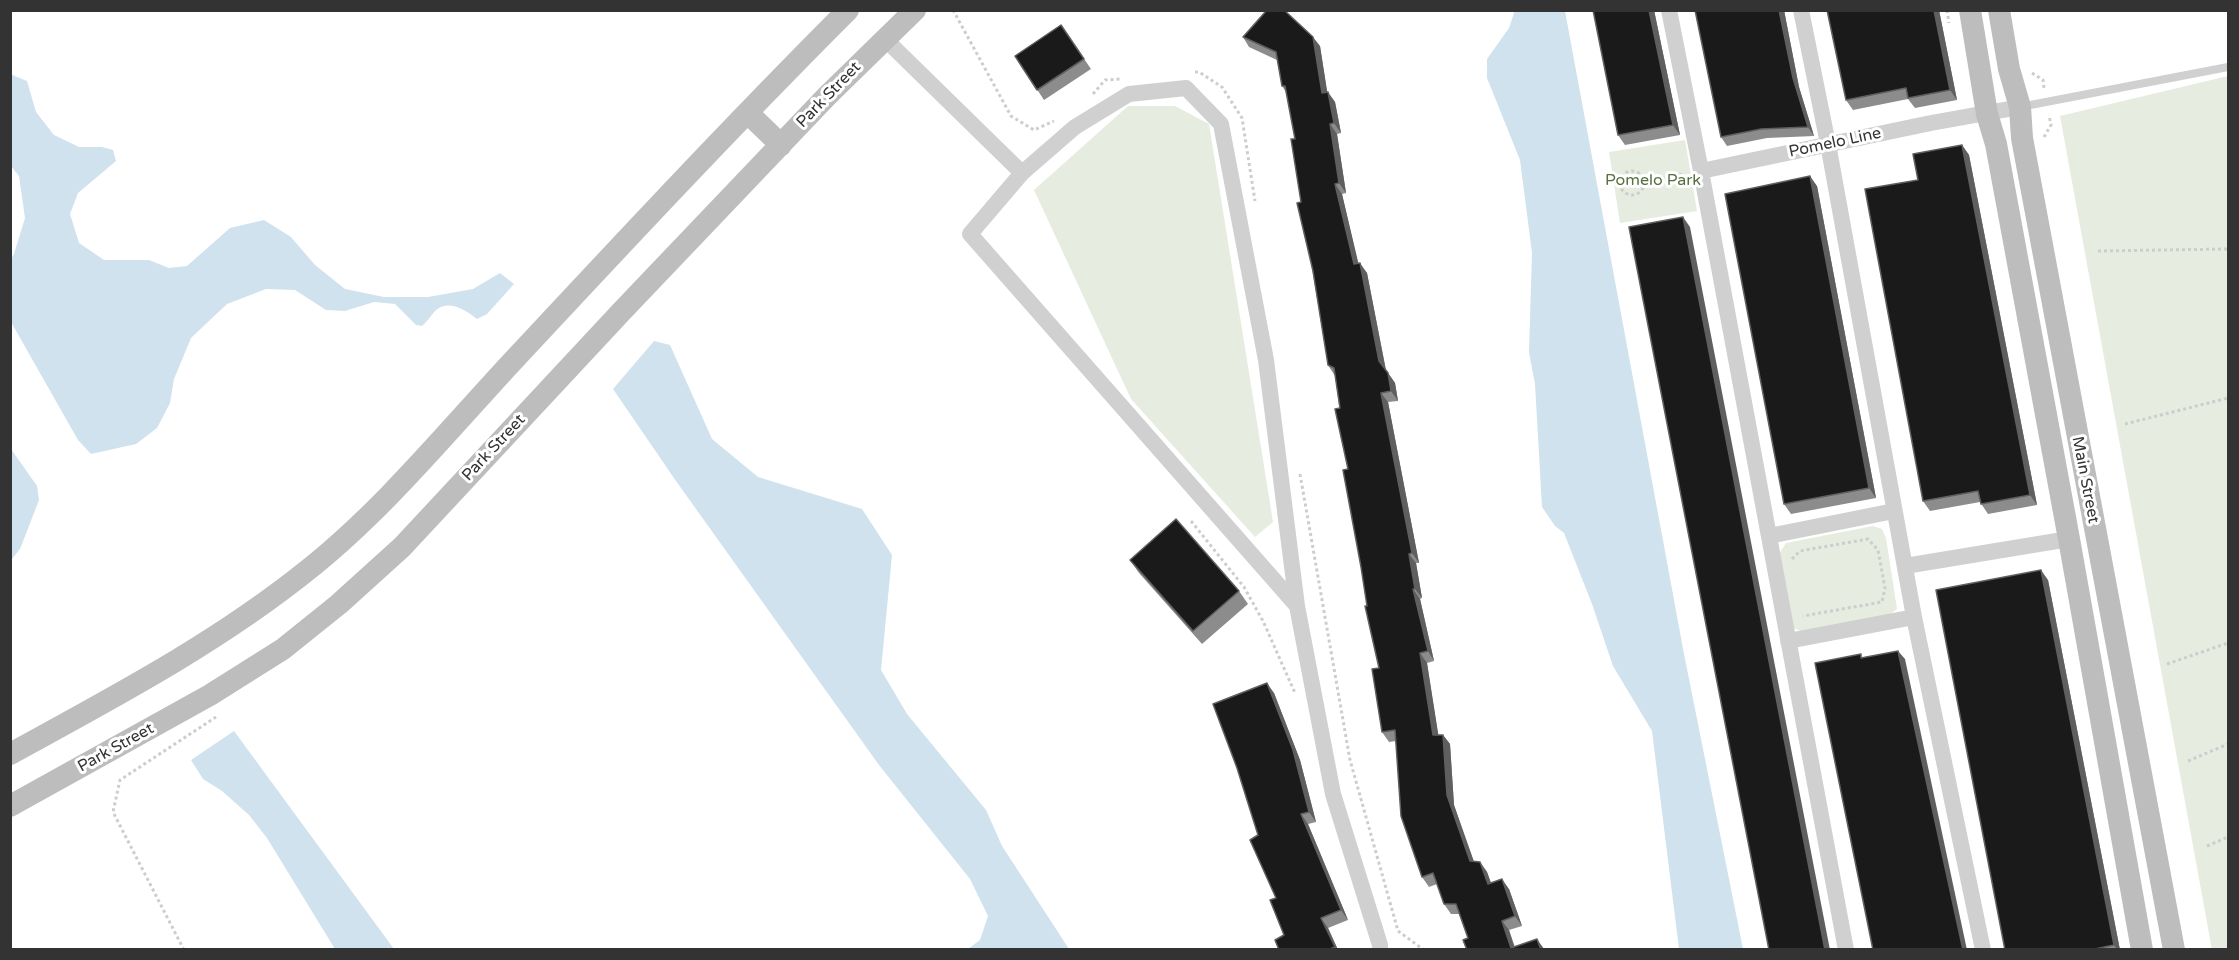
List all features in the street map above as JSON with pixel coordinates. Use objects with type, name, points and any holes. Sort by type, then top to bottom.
[{"type":"street","points":[[10,754],[186,656],[257,610],[312,567],[371,514],[581,288],[848,10]]},
{"type":"street","name":"Park Street","points":[[10,806],[210,695],[282,649],[339,604],[402,547],[622,310],[915,10]]},
{"type":"street","points":[[1669,10],[1846,950]]},
{"type":"street","points":[[1801,10],[1828,144],[1914,617],[1983,950]]},
{"type":"street","name":"Main Street","points":[[1970,10],[1978,115],[1998,156],[2142,950]]},
{"type":"street","name":"Main Street","points":[[1999,10],[2009,69],[2020,107],[2022,138],[2174,950]]},
{"type":"street","points":[[885,39],[1022,173]]},
{"type":"street","points":[[1297,606],[970,234],[1022,173],[1075,127],[1129,94],[1186,88],[1221,124],[1266,360],[1297,606],[1334,794],[1384,948]]},
{"type":"street","name":"Pomelo Line","points":[[1701,171],[2020,107]]},
{"type":"street","points":[[748,112],[781,145]]},
{"type":"street","points":[[1769,536],[1894,511]]},
{"type":"street","points":[[1905,566],[2069,539]]},
{"type":"street","points":[[1788,641],[1914,617]]},
{"type":"lane","points":[[2020,107],[2229,68]]},
{"type":"path","points":[[953,10],[1011,116],[1034,130],[1055,120]]},
{"type":"path","points":[[1187,73],[1199,72],[1222,87],[1242,118],[1257,210]]},
{"type":"path","points":[[1091,95],[1106,80],[1129,78]]},
{"type":"path","points":[[1631,171],[1642,175],[1644,182],[1639,193],[1632,195],[1624,192],[1620,185],[1622,177],[1631,171]]},
{"type":"path","points":[[1644,182],[1701,171]]},
{"type":"path","points":[[2098,251],[2229,249]]},
{"type":"path","points":[[2125,424],[2229,398]]},
{"type":"path","points":[[1300,474],[1353,771],[1398,931],[1424,950]]},
{"type":"path","points":[[1191,521],[1244,587],[1263,621],[1296,697]]},
{"type":"path","points":[[1792,569],[1792,558],[1800,550],[1868,539],[1878,550],[1885,588],[1882,602],[1803,617],[1798,610]]},
{"type":"path","points":[[2167,664],[2229,643]]},
{"type":"path","points":[[2188,761],[2229,744]]},
{"type":"path","points":[[2206,846],[2229,837]]},
{"type":"green space","points":[[2228,76],[2228,949],[2212,950],[2060,116]]},
{"type":"green space","points":[[1128,106],[1175,106],[1209,124],[1273,522],[1255,537],[1131,399],[1034,190]]},
{"type":"green space","name":"Pomelo Park","points":[[1685,140],[1697,211],[1620,223],[1609,152]]},
{"type":"green space","points":[[1873,526],[1882,529],[1886,538],[1897,609],[1889,615],[1801,631],[1793,628],[1779,554],[1786,543]]},
{"type":"water","points":[[1515,10],[1565,11],[1684,654],[1743,949],[1679,949],[1652,731],[1613,666],[1564,533],[1555,526],[1542,507],[1535,384],[1529,352],[1532,253],[1520,160],[1487,78],[1487,59],[1509,28]]},
{"type":"water","points":[[10,74],[27,81],[36,112],[54,135],[79,147],[102,147],[113,150],[116,161],[78,193],[70,214],[79,243],[104,260],[149,260],[169,268],[187,266],[230,228],[264,220],[291,237],[315,265],[345,289],[384,297],[428,297],[473,289],[500,273],[514,284],[487,314],[477,319],[463,309],[446,306],[436,310],[422,326],[416,325],[395,304],[374,302],[345,311],[326,310],[295,290],[266,289],[227,304],[191,338],[174,379],[170,403],[157,428],[136,444],[91,454],[78,440],[11,322],[11,259],[25,218],[19,176],[11,166]]},
{"type":"water","points":[[654,341],[670,345],[712,439],[758,477],[862,509],[892,555],[881,670],[907,714],[986,810],[1002,846],[1069,949],[968,949],[980,940],[988,916],[970,879],[879,765],[613,389]]},
{"type":"water","points":[[11,449],[37,486],[39,500],[20,549],[11,560]]},
{"type":"water","points":[[234,731],[394,949],[335,949],[267,838],[249,815],[222,791],[203,779],[191,760]]},
{"type":"building","points":[[1267,10],[1284,10],[1313,37],[1322,93],[1328,92],[1334,123],[1330,124],[1339,183],[1335,184],[1354,264],[1360,263],[1379,361],[1388,373],[1391,391],[1381,393],[1412,553],[1409,554],[1415,589],[1413,589],[1428,651],[1420,653],[1433,735],[1443,735],[1447,795],[1470,861],[1480,862],[1488,884],[1502,879],[1515,916],[1502,921],[1511,948],[1537,939],[1541,950],[1467,950],[1463,940],[1468,938],[1456,904],[1444,904],[1433,873],[1422,877],[1401,816],[1395,730],[1382,732],[1372,669],[1379,668],[1365,606],[1367,606],[1361,567],[1343,470],[1348,469],[1335,409],[1340,408],[1334,368],[1328,365],[1313,271],[1297,203],[1301,202],[1291,139],[1295,139],[1285,86],[1282,86],[1276,52],[1243,37]]},
{"type":"building","points":[[1593,10],[1649,10],[1673,125],[1618,135]]},
{"type":"building","points":[[1695,10],[1779,10],[1793,78],[1808,127],[1761,129],[1721,137]]},
{"type":"building","points":[[1827,10],[1934,10],[1950,90],[1908,98],[1906,88],[1846,100]]},
{"type":"building","points":[[1061,25],[1084,59],[1037,90],[1015,56]]},
{"type":"building","points":[[1962,145],[2030,495],[1981,504],[1978,491],[1923,501],[1865,189],[1918,180],[1913,154]]},
{"type":"building","points":[[1810,176],[1869,488],[1784,504],[1725,194]]},
{"type":"building","points":[[1683,217],[1825,950],[1769,950],[1629,227]]},
{"type":"building","points":[[1176,519],[1239,591],[1193,631],[1130,560]]},
{"type":"building","points":[[2041,570],[2114,945],[2090,950],[2005,950],[1936,590]]},
{"type":"building","points":[[1898,651],[1963,950],[1873,950],[1815,663],[1861,654],[1861,658]]},
{"type":"building","points":[[1267,683],[1293,750],[1309,812],[1301,814],[1341,910],[1321,918],[1335,947],[1332,950],[1279,950],[1275,940],[1284,935],[1270,900],[1276,898],[1250,840],[1258,835],[1237,768],[1213,704]]}]
